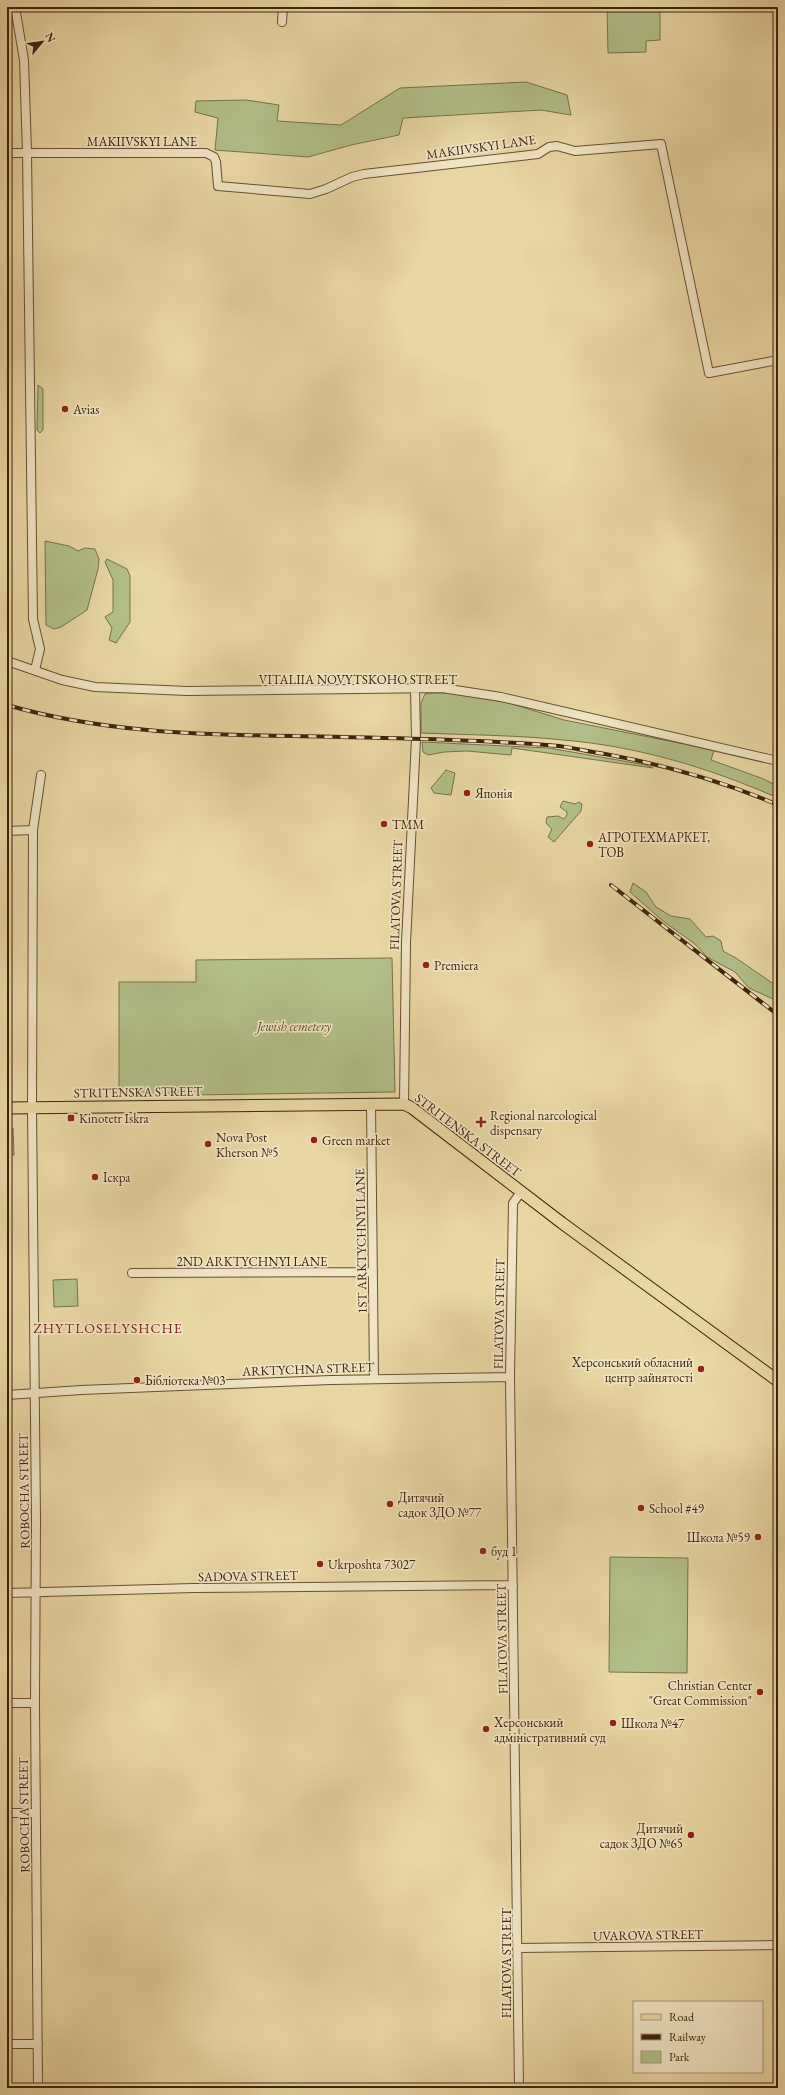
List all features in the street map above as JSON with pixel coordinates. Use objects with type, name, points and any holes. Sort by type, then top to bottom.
[{"type":"main road","name":"STRITENSKA STREET","points":[[7,1108],[404,1104],[414,1109],[521,1192],[778,1381]]},
{"type":"street","points":[[15,7],[24,60],[27,153],[33,619],[40,649],[35,670]]},
{"type":"street","points":[[282,22],[283,7]]},
{"type":"street","name":"MAKIIVSKYI LANE","points":[[27,153],[206,153],[214,157],[216,162],[218,186],[310,194],[326,190],[352,177],[364,174],[538,154],[548,147],[557,146],[575,151],[661,144],[709,374],[778,360]]},
{"type":"street","points":[[7,153],[27,153]]},
{"type":"street","name":"VITALIIA NOVYTSKOHO STREET","points":[[7,661],[62,680],[95,686],[187,691],[415,688],[465,690],[778,761]]},
{"type":"street","name":"FILATOVA STREET","points":[[404,1104],[406,943],[416,739],[415,688]]},
{"type":"street","name":"ROBOCHA STREET","points":[[38,2088],[35,1703],[35,1394],[32,1108],[33,830],[42,775]]},
{"type":"street","points":[[7,831],[33,830]]},
{"type":"street","name":"1ST ARKTYCHNYI LANE","points":[[371,1104],[374,1378]]},
{"type":"street","name":"FILATOVA STREET","points":[[519,2088],[510,1377],[513,1203],[521,1192]]},
{"type":"street","name":"2ND ARKTYCHNYI LANE","points":[[132,1273],[373,1272]]},
{"type":"street","name":"ARKTYCHNA STREET","points":[[7,1395],[88,1390],[374,1378],[510,1377]]},
{"type":"street","name":"SADOVA STREET","points":[[7,1593],[194,1588],[513,1585]]},
{"type":"street","points":[[7,1704],[35,1703]]},
{"type":"street","points":[[7,1813],[36,1813]]},
{"type":"street","name":"UVAROVA STREET","points":[[518,1948],[778,1945]]},
{"type":"street","points":[[7,2044],[38,2044]]},
{"type":"green space","points":[[607,7],[648,7],[649,9],[660,9],[660,40],[646,41],[646,52],[608,53]]},
{"type":"green space","points":[[526,82],[567,95],[571,115],[541,110],[403,118],[399,135],[351,145],[308,157],[215,150],[218,118],[195,112],[196,101],[246,100],[279,105],[277,121],[341,125],[400,88]]},
{"type":"green space","points":[[38,385],[43,389],[43,430],[40,433],[37,430]]},
{"type":"green space","points":[[45,541],[69,546],[78,551],[85,548],[95,549],[99,559],[98,569],[87,610],[61,627],[54,629],[46,625]]},
{"type":"green space","points":[[107,559],[127,569],[130,576],[130,622],[116,643],[109,640],[112,628],[105,617],[113,612],[113,580],[105,562]]},
{"type":"green space","points":[[451,693],[509,703],[564,720],[714,750],[711,760],[761,778],[778,786],[778,798],[700,768],[618,747],[545,738],[421,733],[421,703],[425,694]]},
{"type":"green space","points":[[422,742],[549,748],[646,765],[653,768],[512,748],[511,755],[467,751],[444,752],[428,755],[423,752]]},
{"type":"green space","points":[[446,770],[455,773],[451,795],[434,793],[431,788]]},
{"type":"green space","points":[[563,801],[575,804],[579,802],[582,804],[581,811],[554,842],[548,837],[552,829],[546,823],[547,817],[558,816],[564,819],[567,812],[560,807]]},
{"type":"green space","points":[[633,883],[646,892],[656,907],[671,916],[690,919],[706,937],[713,936],[721,941],[723,951],[736,958],[778,987],[778,1006],[773,999],[749,988],[735,972],[707,957],[695,944],[663,921],[630,892]]},
{"type":"green space","name":"Jewish cemetery","points":[[392,958],[395,1092],[119,1096],[119,982],[196,982],[196,960]]},
{"type":"green space","points":[[7,1128],[13,1128],[14,1155],[7,1155]]},
{"type":"green space","points":[[77,1279],[78,1306],[54,1307],[53,1280]]},
{"type":"green space","points":[[7,1404],[11,1404],[11,1578],[7,1578]]},
{"type":"green space","points":[[610,1557],[688,1558],[687,1673],[609,1672]]},
{"type":"green space","points":[[778,1958],[778,2060],[776,2060]]},
{"type":"railway","points":[[7,705],[78,721],[186,733],[460,740],[559,746],[627,758],[671,769],[736,788],[778,805]]},
{"type":"railway","points":[[611,885],[778,1015]]},
{"type":"place","name":"Avias","points":[[65,409]]},
{"type":"place","name":"Японія","points":[[467,793]]},
{"type":"place","name":"TMM","points":[[384,824]]},
{"type":"place","name":"АГРОТЕХМАРКЕТ, ТОВ","points":[[590,844]]},
{"type":"place","name":"Premiera","points":[[426,965]]},
{"type":"place","name":"Kinotetr Iskra","points":[[71,1118]]},
{"type":"place","name":"Regional narcological dispensary","points":[[481,1122]]},
{"type":"place","name":"Green market","points":[[314,1140]]},
{"type":"place","name":"Nova Post Kherson №5","points":[[208,1144]]},
{"type":"place","name":"Іскра","points":[[95,1177]]},
{"type":"place","name":"Херсонський обласний центр зайнятості","points":[[701,1369]]},
{"type":"place","name":"Бібліотека №03","points":[[137,1380]]},
{"type":"place","name":"Дитячий садок ЗДО №77","points":[[390,1504]]},
{"type":"place","name":"School #49","points":[[641,1508]]},
{"type":"place","name":"Школа №59","points":[[758,1537]]},
{"type":"place","name":"буд 1","points":[[483,1551]]},
{"type":"place","name":"Ukrposhta 73027","points":[[320,1564]]},
{"type":"place","name":"Christian Center \"Great Commission\"","points":[[760,1692]]},
{"type":"place","name":"Школа №47","points":[[613,1723]]},
{"type":"place","name":"Херсонський адміністративний суд","points":[[486,1729]]},
{"type":"place","name":"Дитячий садок ЗДО №65","points":[[691,1835]]},
{"type":"district","name":"ZHYTLOSELYSHCHE","points":[[108,1328]]}]
